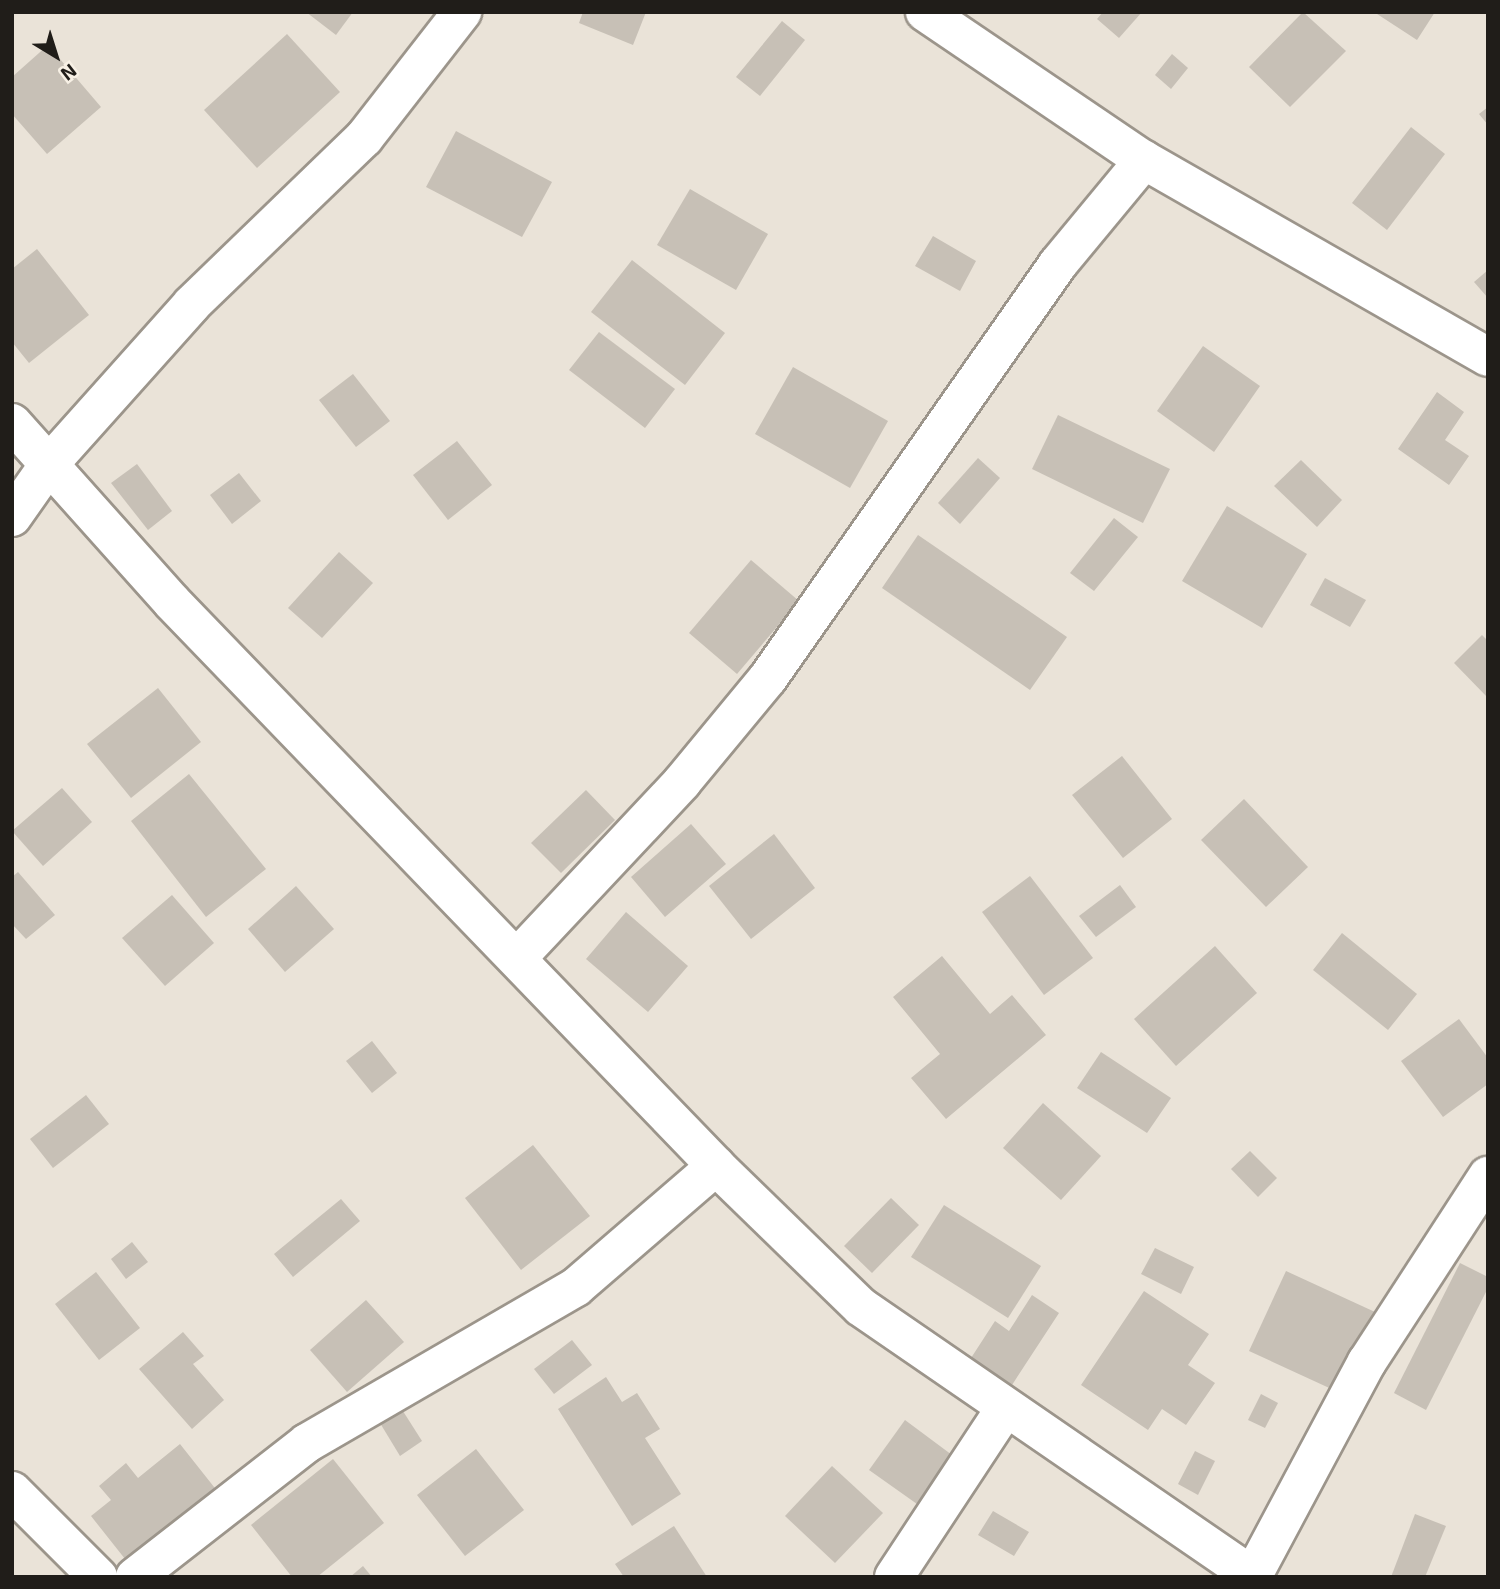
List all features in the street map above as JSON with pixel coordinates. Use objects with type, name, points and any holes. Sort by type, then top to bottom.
[{"type":"street","points":[[12,517],[50,463],[192,303],[364,138],[462,12]]},
{"type":"street","points":[[925,12],[1144,160],[1488,357]]},
{"type":"street","points":[[517,958],[682,782],[768,678],[1058,264],[1144,160]]},
{"type":"street","points":[[12,423],[172,602],[716,1166],[861,1307],[1004,1409],[1253,1576],[1367,1362],[1488,1175]]},
{"type":"street","points":[[135,1577],[307,1443],[576,1287],[716,1166]]},
{"type":"street","points":[[894,1577],[1004,1409]]},
{"type":"street","points":[[12,1491],[97,1577]]},
{"type":"building","points":[[306,12],[353,12],[336,35]]},
{"type":"building","points":[[583,12],[646,12],[633,45],[579,23]]},
{"type":"building","points":[[1103,12],[1142,12],[1119,38],[1097,19]]},
{"type":"building","points":[[1303,12],[1346,51],[1290,107],[1249,67]]},
{"type":"building","points":[[1374,12],[1435,12],[1417,40]]},
{"type":"building","points":[[782,21],[805,40],[760,96],[736,77]]},
{"type":"building","points":[[287,34],[340,92],[257,168],[204,110]]},
{"type":"building","points":[[48,45],[101,107],[47,154],[12,114],[12,77]]},
{"type":"building","points":[[1172,54],[1188,68],[1171,89],[1155,75]]},
{"type":"building","points":[[1488,107],[1488,125],[1479,114]]},
{"type":"building","points":[[1411,127],[1445,154],[1387,230],[1352,203]]},
{"type":"building","points":[[456,131],[552,182],[522,237],[426,187]]},
{"type":"building","points":[[690,189],[768,234],[736,290],[657,245]]},
{"type":"building","points":[[933,236],[976,261],[960,291],[915,266]]},
{"type":"building","points":[[37,249],[89,315],[29,363],[12,342],[12,269]]},
{"type":"building","points":[[632,260],[725,333],[685,385],[591,312]]},
{"type":"building","points":[[1488,270],[1488,298],[1474,282]]},
{"type":"building","points":[[599,332],[675,389],[645,428],[569,370]]},
{"type":"building","points":[[1203,346],[1260,386],[1214,452],[1157,411]]},
{"type":"building","points":[[793,367],[888,421],[850,488],[755,434]]},
{"type":"building","points":[[353,374],[390,421],[356,447],[319,400]]},
{"type":"building","points":[[1437,392],[1464,412],[1445,440],[1469,456],[1449,485],[1398,449]]},
{"type":"building","points":[[1058,415],[1170,469],[1143,523],[1032,469]]},
{"type":"building","points":[[457,441],[492,485],[448,520],[413,475]]},
{"type":"building","points":[[978,458],[1000,478],[960,524],[938,503]]},
{"type":"building","points":[[1301,460],[1342,500],[1317,527],[1274,486]]},
{"type":"building","points":[[137,464],[172,511],[148,530],[111,483]]},
{"type":"building","points":[[239,473],[261,501],[232,524],[210,495]]},
{"type":"building","points":[[1227,506],[1307,554],[1262,628],[1182,581]]},
{"type":"building","points":[[1114,518],[1138,537],[1094,591],[1070,573]]},
{"type":"building","points":[[918,535],[1067,637],[1030,690],[882,588]]},
{"type":"building","points":[[339,552],[373,583],[322,638],[288,608]]},
{"type":"building","points":[[751,560],[799,601],[737,674],[689,633]]},
{"type":"building","points":[[1325,578],[1366,600],[1350,627],[1310,605]]},
{"type":"building","points":[[1482,635],[1488,641],[1488,698],[1454,663]]},
{"type":"building","points":[[158,688],[201,742],[131,798],[87,744]]},
{"type":"building","points":[[1122,756],[1172,819],[1123,858],[1072,795]]},
{"type":"building","points":[[189,774],[266,869],[206,917],[131,821]]},
{"type":"building","points":[[62,788],[92,822],[43,866],[12,831]]},
{"type":"building","points":[[586,790],[615,820],[561,873],[531,843]]},
{"type":"building","points":[[1244,799],[1308,867],[1266,907],[1201,840]]},
{"type":"building","points":[[691,824],[726,864],[665,917],[631,877]]},
{"type":"building","points":[[774,834],[815,888],[751,939],[709,886]]},
{"type":"building","points":[[18,872],[55,915],[26,939],[12,924],[12,877]]},
{"type":"building","points":[[1030,876],[1093,958],[1044,995],[982,912]]},
{"type":"building","points":[[1120,885],[1136,907],[1096,937],[1079,916]]},
{"type":"building","points":[[296,886],[334,929],[285,972],[248,929]]},
{"type":"building","points":[[172,895],[214,943],[165,986],[122,938]]},
{"type":"building","points":[[626,912],[688,966],[648,1012],[586,959]]},
{"type":"building","points":[[1342,933],[1417,994],[1388,1030],[1313,970]]},
{"type":"building","points":[[1215,946],[1257,993],[1176,1066],[1134,1019]]},
{"type":"building","points":[[942,956],[990,1014],[1012,995],[1046,1035],[946,1119],[911,1078],[940,1054],[893,997]]},
{"type":"building","points":[[1459,1019],[1488,1058],[1488,1084],[1443,1117],[1401,1061]]},
{"type":"building","points":[[372,1041],[397,1073],[372,1093],[346,1061]]},
{"type":"building","points":[[1101,1052],[1171,1098],[1147,1133],[1077,1088]]},
{"type":"building","points":[[86,1095],[109,1124],[53,1168],[30,1139]]},
{"type":"building","points":[[1043,1103],[1101,1156],[1061,1200],[1003,1148]]},
{"type":"building","points":[[533,1145],[590,1216],[521,1270],[465,1198]]},
{"type":"building","points":[[1250,1151],[1277,1178],[1258,1197],[1231,1169]]},
{"type":"building","points":[[891,1198],[919,1225],[872,1273],[844,1246]]},
{"type":"building","points":[[341,1199],[360,1221],[293,1277],[274,1254]]},
{"type":"building","points":[[944,1205],[1041,1266],[1008,1318],[911,1257]]},
{"type":"building","points":[[132,1242],[148,1262],[126,1279],[111,1259]]},
{"type":"building","points":[[1155,1248],[1194,1267],[1181,1294],[1141,1274]]},
{"type":"building","points":[[1460,1263],[1488,1277],[1488,1288],[1426,1410],[1394,1393]]},
{"type":"building","points":[[1286,1271],[1375,1312],[1338,1392],[1249,1351]]},
{"type":"building","points":[[96,1272],[140,1328],[99,1360],[55,1304]]},
{"type":"building","points":[[1144,1291],[1209,1334],[1188,1365],[1215,1383],[1186,1425],[1162,1409],[1148,1430],[1081,1385]]},
{"type":"building","points":[[1032,1295],[1059,1313],[1012,1385],[971,1358],[995,1321],[1009,1331]]},
{"type":"building","points":[[366,1300],[404,1342],[347,1392],[310,1350]]},
{"type":"building","points":[[183,1332],[204,1356],[193,1364],[224,1400],[192,1429],[139,1369]]},
{"type":"building","points":[[572,1340],[592,1365],[554,1394],[534,1369]]},
{"type":"building","points":[[606,1377],[622,1402],[637,1393],[660,1429],[645,1438],[681,1494],[632,1526],[558,1409]]},
{"type":"building","points":[[1261,1394],[1278,1403],[1265,1428],[1248,1420]]},
{"type":"building","points":[[401,1408],[422,1441],[400,1456],[380,1423]]},
{"type":"building","points":[[905,1420],[952,1455],[917,1504],[869,1470]]},
{"type":"building","points":[[180,1444],[218,1492],[129,1564],[91,1516],[111,1500],[99,1486],[126,1463],[138,1478]]},
{"type":"building","points":[[476,1449],[524,1510],[465,1556],[417,1495]]},
{"type":"building","points":[[1195,1451],[1215,1461],[1198,1495],[1178,1484]]},
{"type":"building","points":[[333,1459],[384,1523],[317,1577],[292,1577],[251,1525]]},
{"type":"building","points":[[832,1466],[883,1513],[835,1563],[785,1516]]},
{"type":"building","points":[[993,1511],[1029,1532],[1014,1556],[978,1535]]},
{"type":"building","points":[[1415,1514],[1446,1526],[1425,1577],[1391,1577]]},
{"type":"building","points":[[674,1526],[707,1577],[624,1577],[615,1564]]},
{"type":"building","points":[[363,1566],[372,1577],[350,1577]]}]
